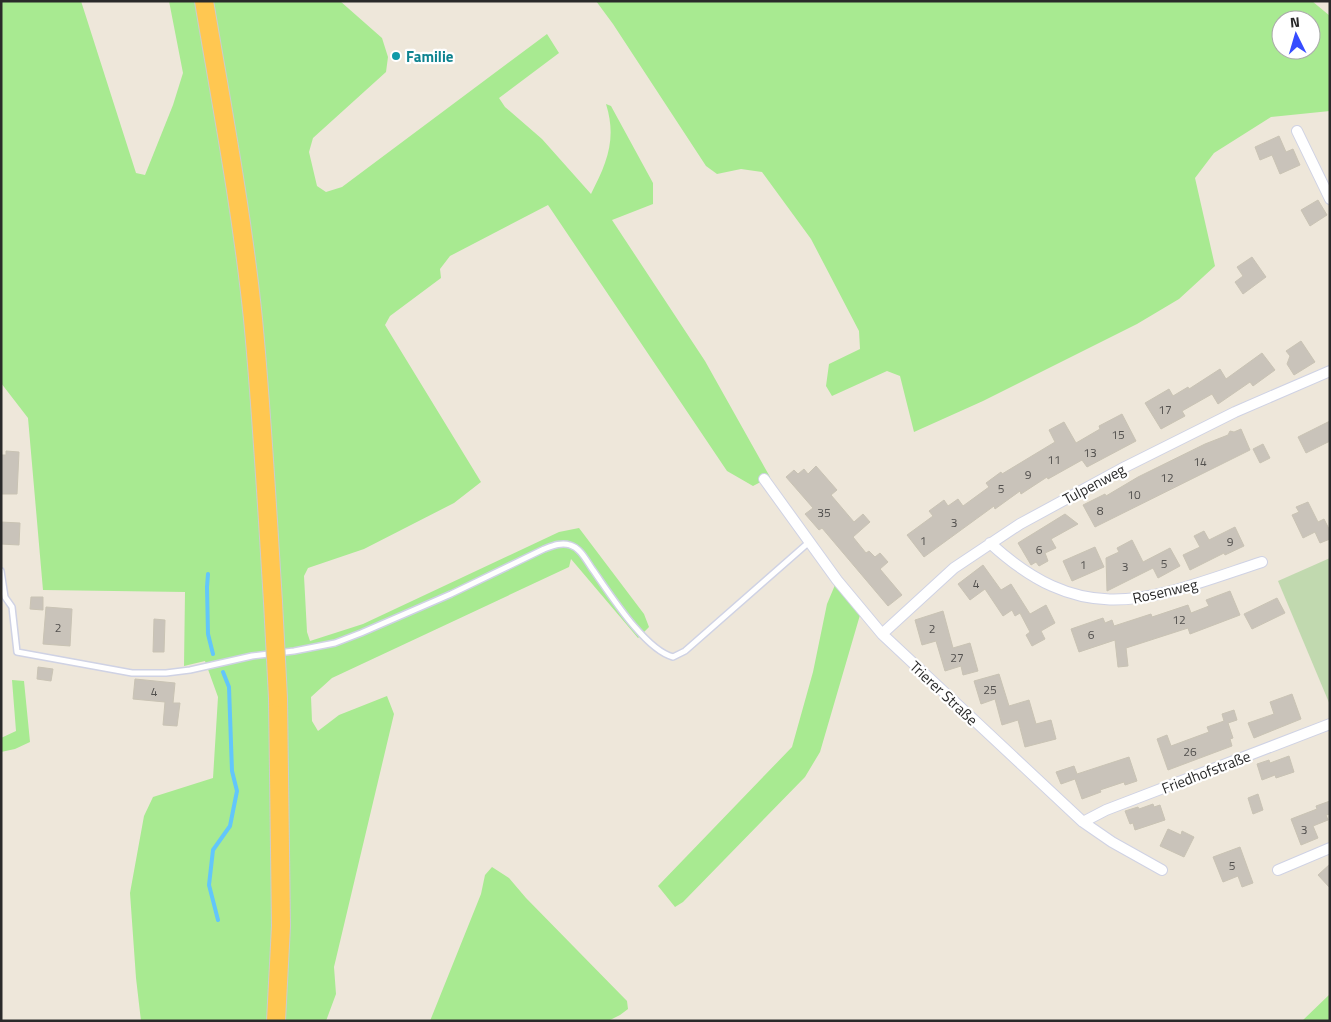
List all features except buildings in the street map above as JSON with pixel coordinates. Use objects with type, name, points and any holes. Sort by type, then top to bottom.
[{"type":"highway","points":[[204,1],[231,157],[253,317],[263,442],[278,698],[281,926],[276,1021]]},
{"type":"street","points":[[1297,131],[1330,198]]},
{"type":"street","name":"Tulpenweg","points":[[882,634],[954,568],[1020,524],[1125,467],[1235,412],[1330,370]]},
{"type":"street","name":"Trierer Straße","points":[[764,479],[808,543],[882,634],[1083,822],[1112,842],[1162,870]]},
{"type":"street","name":"Rosenweg","points":[[990,543],[1028,574],[1082,597],[1108,601],[1133,600],[1155,596],[1262,562]]},
{"type":"street","name":"Friedhofstraße","points":[[1083,822],[1106,810],[1330,724]]},
{"type":"street","points":[[1278,870],[1330,848]]},
{"type":"lane","points":[[1,571],[3,597],[12,607],[17,652],[132,673],[166,673],[190,670],[252,656],[302,650],[335,643],[451,594],[544,549],[558,544],[570,545],[579,550],[611,596],[645,638],[665,654],[673,656],[685,650],[808,543]]},
{"type":"green space","points":[[1,1],[81,1],[136,173],[145,175],[173,105],[183,73],[169,1],[340,1],[382,38],[388,57],[386,72],[313,138],[309,152],[317,186],[326,192],[342,187],[547,34],[559,53],[499,98],[505,107],[542,139],[591,194],[602,172],[609,151],[611,128],[606,104],[611,106],[653,183],[653,204],[612,220],[705,361],[770,477],[753,486],[727,471],[548,205],[450,256],[440,269],[441,278],[390,316],[385,325],[481,482],[454,503],[364,549],[308,568],[304,576],[307,632],[310,641],[363,624],[559,532],[579,528],[644,614],[649,627],[638,638],[571,559],[569,567],[332,678],[311,697],[312,721],[318,731],[339,715],[387,696],[394,714],[334,967],[336,994],[326,1021],[141,1021],[130,893],[144,816],[153,797],[213,778],[218,697],[205,661],[184,666],[185,592],[43,590],[28,418],[1,383]]},
{"type":"green space","points":[[596,1],[1312,1],[1330,16],[1330,111],[1271,117],[1214,153],[1195,178],[1215,266],[1179,299],[1137,324],[983,401],[914,432],[900,376],[887,371],[832,396],[826,386],[829,364],[860,349],[859,331],[811,239],[762,172],[741,169],[717,174],[706,166]]},
{"type":"green space","points":[[1330,558],[1330,705],[1278,581]]},
{"type":"green space","points":[[835,585],[860,615],[820,752],[805,777],[683,902],[675,907],[658,886],[792,747],[813,672],[827,604]]},
{"type":"green space","points":[[12,680],[24,681],[30,742],[15,749],[1,752],[1,738],[16,731]]},
{"type":"green space","points":[[492,867],[509,878],[526,898],[627,1001],[628,1009],[608,1021],[430,1021],[481,894],[485,875]]},
{"type":"green space","points":[[1330,994],[1330,1021],[1302,1021]]},
{"type":"waterway","points":[[208,574],[208,634],[213,654]]},
{"type":"waterway","points":[[218,920],[209,885],[213,850],[230,826],[237,791],[232,771],[229,687],[223,672]]},
{"type":"place","name":"Familie","points":[[396,56]]}]
